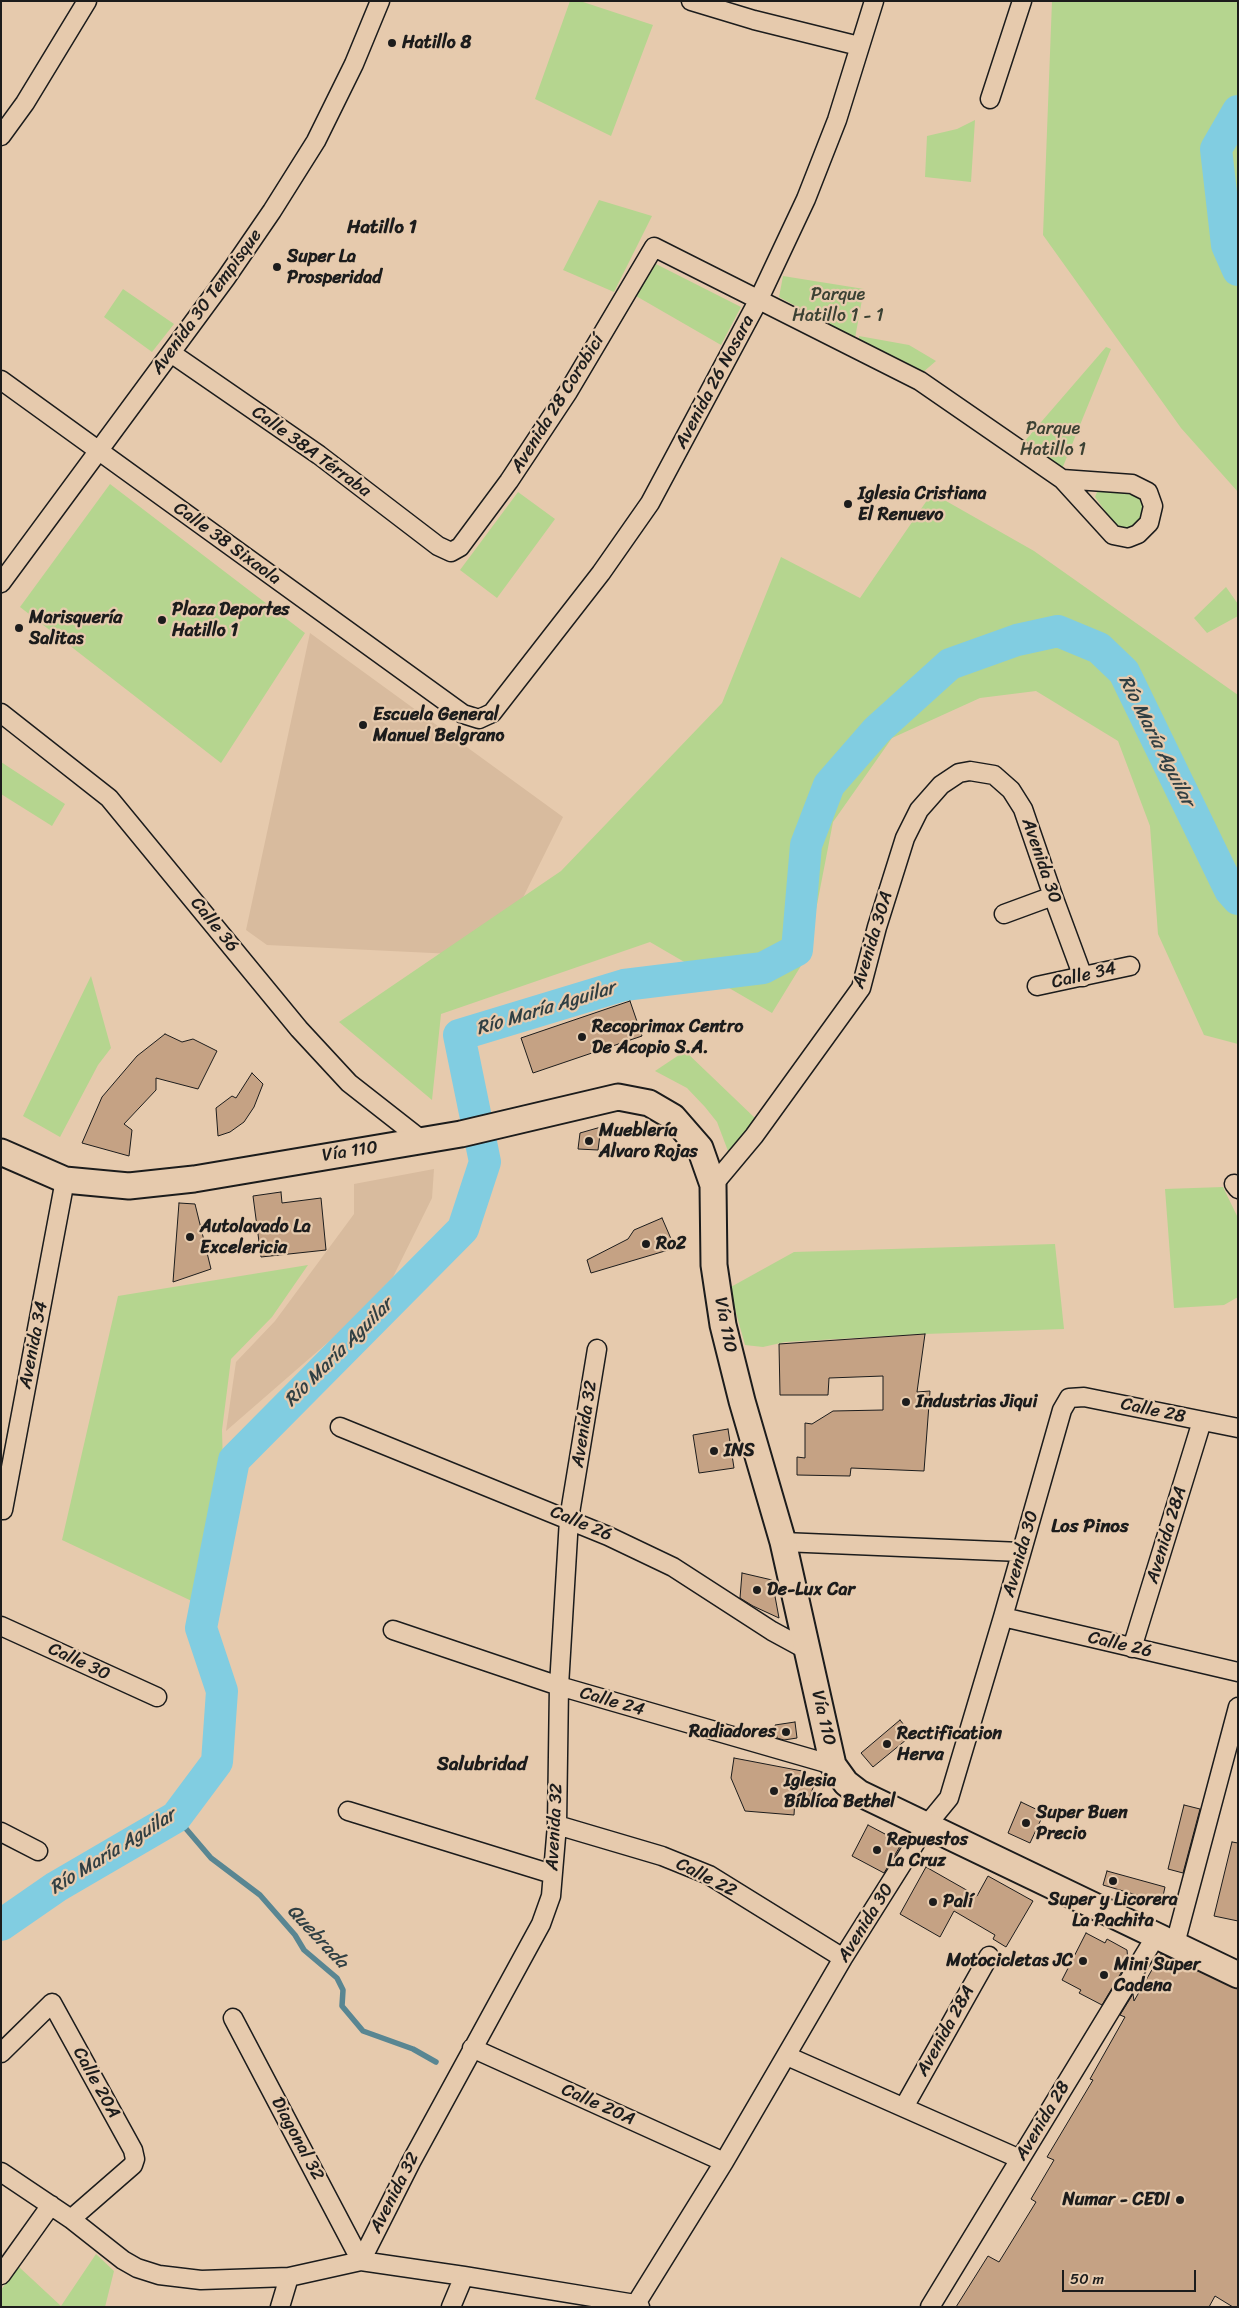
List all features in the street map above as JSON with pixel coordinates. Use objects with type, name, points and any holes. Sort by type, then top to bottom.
[{"type":"main road","name":"Vía 110","points":[[1,1152],[65,1180],[129,1186],[194,1179],[423,1141],[501,1125],[618,1097],[648,1103],[673,1117],[700,1148],[713,1185],[714,1265],[723,1326],[742,1401],[784,1542],[833,1765],[846,1784],[859,1793],[1238,1976]]},
{"type":"street","points":[[1,136],[25,103],[87,1]]},
{"type":"street","name":"Avenida 30 Tempisque","points":[[1,583],[100,452],[272,211],[316,141],[354,64],[380,1]]},
{"type":"street","points":[[691,1],[754,20],[860,46]]},
{"type":"street","name":"Avenida 26 Nosara","points":[[479,719],[492,714],[601,573],[650,503],[758,300],[806,200],[837,120],[874,1]]},
{"type":"street","points":[[990,99],[1022,1]]},
{"type":"street","name":"Avenida 28 Corobicí","points":[[450,552],[460,547],[509,481],[568,392],[654,247],[758,300]]},
{"type":"street","points":[[758,300],[920,381],[1062,479],[1113,535],[1128,538],[1138,534],[1149,523],[1153,506],[1148,492],[1132,484],[1062,479]]},
{"type":"street","name":"Calle 38A Térraba","points":[[170,353],[319,455],[438,546],[450,552]]},
{"type":"street","name":"Calle 38 Sixaola","points":[[1,380],[462,714],[479,719]]},
{"type":"street","name":"Calle 36","points":[[1,713],[109,798],[299,1029],[349,1084],[423,1141]]},
{"type":"street","name":"Avenida 30","points":[[970,771],[994,775],[1011,790],[1023,809],[1052,896],[1084,977]]},
{"type":"street","name":"Avenida 30A","points":[[713,1185],[754,1136],[862,988],[877,927],[905,838],[919,810],[941,785],[959,773],[970,771]]},
{"type":"street","points":[[1004,914],[1052,896]]},
{"type":"street","name":"Calle 34","points":[[1037,986],[1130,966]]},
{"type":"street","name":"Avenida 34","points":[[3,1510],[65,1180]]},
{"type":"street","name":"Avenida 32","points":[[361,2261],[472,2048],[541,1924],[551,1896],[557,1825],[559,1686],[569,1518],[597,1349]]},
{"type":"street","name":"Calle 28","points":[[1069,1398],[1084,1397],[1238,1428]]},
{"type":"street","name":"Avenida 30","points":[[636,2306],[724,2162],[843,1958],[926,1826],[948,1798],[1003,1617],[1062,1410],[1069,1398]]},
{"type":"street","name":"Avenida 28A","points":[[1132,1648],[1202,1421]]},
{"type":"street","name":"Calle 26","points":[[340,1427],[569,1518],[673,1567],[772,1631],[807,1650]]},
{"type":"street","points":[[784,1542],[1021,1552]]},
{"type":"street","name":"Calle 26","points":[[1003,1617],[1238,1672]]},
{"type":"street","name":"Calle 30","points":[[1,1626],[157,1698]]},
{"type":"street","name":"Calle 24","points":[[393,1630],[559,1686],[833,1765]]},
{"type":"street","name":"Avenida 28","points":[[930,2307],[1020,2159],[1166,1940],[1238,1708]]},
{"type":"street","points":[[348,1811],[552,1874]]},
{"type":"street","name":"Calle 22","points":[[557,1825],[662,1856],[709,1875],[843,1958]]},
{"type":"street","points":[[1,1832],[38,1852]]},
{"type":"street","name":"Avenida 28A","points":[[904,2107],[989,1956]]},
{"type":"street","name":"Calle 20A","points":[[1,2052],[52,2003],[133,2150],[135,2159],[133,2165],[71,2219]]},
{"type":"street","name":"Diagonal 32","points":[[232,2018],[361,2261]]},
{"type":"street","name":"Calle 20A","points":[[472,2048],[724,2162]]},
{"type":"street","points":[[787,2056],[1020,2159]]},
{"type":"street","points":[[1,2172],[71,2219],[123,2260],[137,2268],[159,2275],[200,2280],[289,2277],[361,2261],[464,2276],[636,2306]]},
{"type":"street","points":[[1,2275],[51,2205]]},
{"type":"street","points":[[451,2307],[464,2276]]},
{"type":"street","points":[[280,2307],[289,2277]]},
{"type":"shaded area","name":"Escuela General Manuel Belgrano","points":[[310,633],[563,817],[494,956],[267,945],[246,930]]},
{"type":"shaded area","points":[[434,1169],[432,1198],[393,1277],[349,1324],[226,1431],[236,1362],[275,1321],[354,1214],[354,1184]]},
{"type":"green space","points":[[570,1],[580,1],[653,25],[611,136],[535,99]]},
{"type":"green space","points":[[1052,1],[1238,1],[1238,492],[1181,428],[1043,235]]},
{"type":"green space","points":[[975,120],[971,182],[925,177],[927,136],[957,129]]},
{"type":"green space","points":[[599,200],[652,216],[614,292],[563,270]]},
{"type":"green space","points":[[656,264],[741,307],[721,345],[636,296]]},
{"type":"green space","name":"Parque Hatillo 1 - 1","points":[[783,276],[864,289],[855,338],[779,297]]},
{"type":"green space","points":[[123,289],[174,324],[152,352],[104,317]]},
{"type":"green space","points":[[859,336],[909,345],[936,361],[922,373],[859,341]]},
{"type":"green space","name":"Parque Hatillo 1","points":[[1106,347],[1111,349],[1062,469],[1023,443]]},
{"type":"green space","name":"Plaza Deportes Hatillo 1","points":[[110,484],[305,633],[221,763],[20,607]]},
{"type":"green space","points":[[1125,491],[1138,495],[1147,508],[1143,520],[1135,526],[1125,529],[1116,526],[1095,497],[1097,492]]},
{"type":"green space","points":[[518,492],[555,519],[497,598],[460,570]]},
{"type":"green space","points":[[932,493],[1034,551],[1238,695],[1238,1044],[1204,1035],[1158,934],[1150,826],[1118,741],[1036,691],[980,698],[892,738],[833,822],[807,956],[772,1013],[650,942],[441,1014],[432,1100],[339,1022],[561,871],[722,703],[781,557],[860,598]]},
{"type":"green space","points":[[1226,587],[1238,604],[1238,616],[1207,633],[1194,618]]},
{"type":"green space","points":[[1,762],[65,804],[52,826],[1,794]]},
{"type":"green space","points":[[91,976],[111,1048],[98,1065],[60,1137],[23,1116]]},
{"type":"green space","points":[[685,1051],[756,1119],[728,1151],[717,1122],[705,1107],[687,1088],[655,1071]]},
{"type":"green space","points":[[1223,1187],[1238,1218],[1238,1297],[1224,1305],[1174,1308],[1165,1189]]},
{"type":"green space","points":[[1055,1244],[1064,1329],[785,1342],[763,1347],[745,1345],[729,1288],[794,1252]]},
{"type":"green space","points":[[308,1265],[272,1317],[231,1359],[222,1430],[223,1466],[196,1603],[62,1540],[118,1296]]},
{"type":"green space","points":[[96,2254],[114,2271],[105,2307],[1,2307],[1,2290],[18,2266],[61,2306]]},
{"type":"building","name":"Recoprimax Centro De Acopio S.A.","points":[[630,1001],[642,1036],[533,1073],[521,1038]]},
{"type":"building","points":[[165,1034],[182,1042],[193,1039],[217,1051],[198,1089],[156,1078],[156,1090],[124,1124],[132,1130],[129,1156],[82,1143],[102,1097],[137,1056]]},
{"type":"building","points":[[252,1073],[263,1084],[254,1107],[244,1122],[230,1132],[218,1136],[216,1108],[232,1096],[236,1098]]},
{"type":"building","name":"Mueblería Alvaro Rojas","points":[[601,1127],[598,1150],[578,1149],[580,1133]]},
{"type":"building","points":[[281,1192],[282,1203],[321,1198],[326,1250],[261,1257],[253,1196]]},
{"type":"building","name":"Autolavado La Excelericia","points":[[179,1203],[195,1204],[211,1269],[173,1282]]},
{"type":"building","name":"Ro2","points":[[662,1218],[675,1248],[591,1273],[587,1260],[628,1239],[634,1230]]},
{"type":"building","name":"Industrias Jiqui","points":[[925,1334],[917,1392],[930,1391],[924,1471],[851,1468],[850,1476],[797,1475],[797,1457],[805,1458],[805,1423],[812,1424],[833,1411],[883,1410],[883,1376],[829,1378],[828,1395],[780,1395],[779,1344]]},
{"type":"building","name":"INS","points":[[728,1429],[734,1468],[699,1473],[693,1435]]},
{"type":"building","name":"De-Lux Car","points":[[742,1573],[772,1580],[779,1618],[740,1598]]},
{"type":"building","name":"Rectification Herva","points":[[900,1720],[912,1735],[873,1767],[861,1753]]},
{"type":"building","name":"Radiadores","points":[[795,1722],[797,1738],[784,1740],[777,1738],[775,1725]]},
{"type":"building","name":"Iglesia Bíblíca Bethel","points":[[734,1758],[802,1771],[814,1785],[809,1799],[795,1798],[794,1815],[745,1811],[731,1778]]},
{"type":"building","name":"Super Buen Precio","points":[[1021,1802],[1044,1813],[1030,1843],[1008,1833]]},
{"type":"building","points":[[1184,1805],[1200,1809],[1183,1873],[1168,1869]]},
{"type":"building","name":"Repuestos La Cruz","points":[[868,1825],[902,1843],[884,1873],[852,1856]]},
{"type":"building","points":[[1232,1842],[1238,1843],[1238,1921],[1214,1916]]},
{"type":"building","points":[[926,1867],[977,1896],[988,1876],[1033,1901],[1006,1947],[993,1939],[995,1935],[954,1911],[940,1937],[900,1914]]},
{"type":"building","points":[[1107,1871],[1165,1887],[1161,1905],[1140,1899],[1140,1896],[1103,1885]]},
{"type":"building","points":[[1086,1933],[1105,1943],[1107,1939],[1127,1950],[1128,1961],[1102,2005],[1079,1993],[1081,1990],[1062,1980]]},
{"type":"building","points":[[1161,1954],[1238,1989],[1238,2307],[1233,2307],[1215,2296],[1209,2307],[956,2307],[988,2256],[999,2262],[1036,2202],[1031,2199],[1054,2160],[1047,2157],[1093,2080],[1090,2079],[1125,2017],[1120,2015],[1133,1994],[1134,2001]]},
{"type":"waterway","name":"Río María Aguilar","points":[[1238,111],[1216,149],[1227,245],[1238,270]]},
{"type":"waterway","name":"Río María Aguilar","points":[[1,1925],[56,1887],[176,1817],[217,1762],[222,1691],[201,1628],[234,1460],[463,1229],[485,1162],[459,1035],[624,985],[763,968],[797,950],[806,845],[829,785],[877,730],[950,664],[1017,640],[1058,631],[1099,648],[1124,672],[1230,890],[1238,899]]},
{"type":"waterway","name":"Quebrada","points":[[176,1817],[211,1858],[260,1895],[295,1935],[304,1950],[337,1978],[343,1990],[342,2006],[363,2031],[413,2049],[436,2062]]},
{"type":"place","name":"Hatillo 8","points":[[392,43]]},
{"type":"place","name":"Super La Prosperidad","points":[[277,267]]},
{"type":"place","name":"Iglesia Cristiana El Renuevo","points":[[848,504]]},
{"type":"place","name":"Plaza Deportes Hatillo 1","points":[[162,620]]},
{"type":"place","name":"Marisquería Salitas","points":[[19,628]]},
{"type":"place","name":"Escuela General Manuel Belgrano","points":[[363,725]]},
{"type":"place","name":"Recoprimax Centro De Acopio S.A.","points":[[582,1037]]},
{"type":"place","name":"Mueblería Alvaro Rojas","points":[[589,1141]]},
{"type":"place","name":"Autolavado La Excelericia","points":[[190,1237]]},
{"type":"place","name":"Ro2","points":[[646,1244]]},
{"type":"place","name":"Industrias Jiqui","points":[[906,1402]]},
{"type":"place","name":"INS","points":[[714,1451]]},
{"type":"place","name":"De-Lux Car","points":[[757,1590]]},
{"type":"place","name":"Radiadores","points":[[786,1732]]},
{"type":"place","name":"Rectification Herva","points":[[887,1744]]},
{"type":"place","name":"Iglesia Bíblíca Bethel","points":[[774,1791]]},
{"type":"place","name":"Super Buen Precio","points":[[1026,1823]]},
{"type":"place","name":"Repuestos La Cruz","points":[[877,1850]]},
{"type":"place","name":"Super y Licorera La Pachita","points":[[1113,1881]]},
{"type":"place","name":"Palí","points":[[933,1902]]},
{"type":"place","name":"Motocicletas JC","points":[[1083,1961]]},
{"type":"place","name":"Mini Super Cadena","points":[[1104,1975]]},
{"type":"place","name":"Numar - CEDI","points":[[1180,2200]]},
{"type":"district","name":"Hatillo 1","points":[[382,228]]},
{"type":"district","name":"Los Pinos","points":[[1090,1527]]},
{"type":"district","name":"Salubridad","points":[[482,1765]]}]
